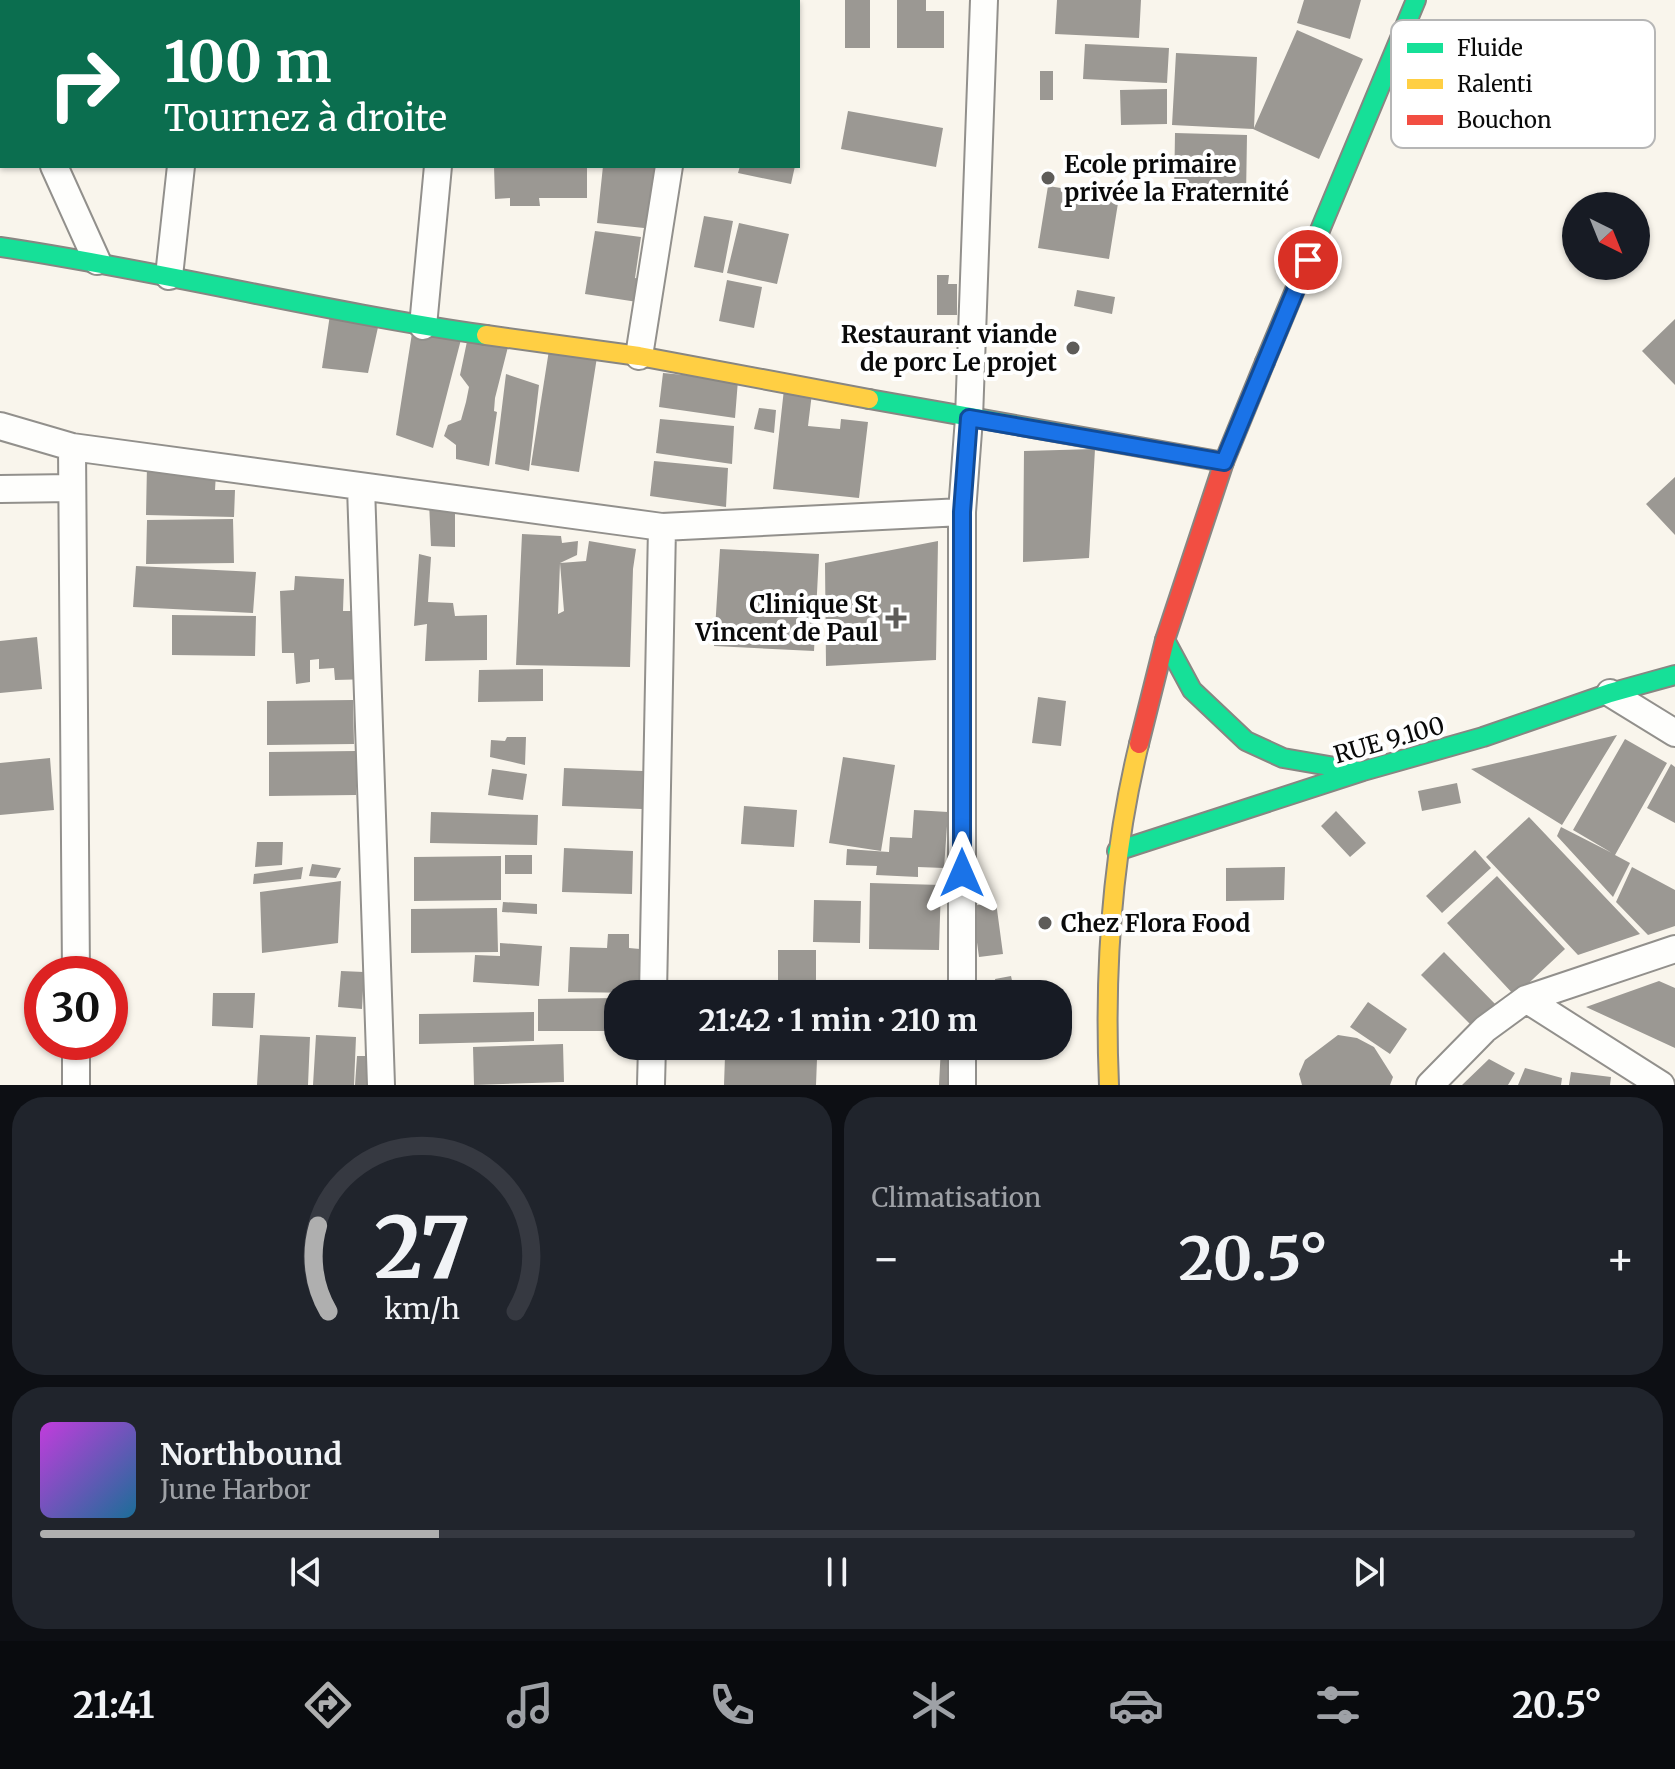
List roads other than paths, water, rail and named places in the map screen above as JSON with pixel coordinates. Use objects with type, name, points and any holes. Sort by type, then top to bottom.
[{"type":"street","points":[[962,980],[962,512],[969,418],[984,0]]},
{"type":"street","points":[[1408,20],[1416,0]]},
{"type":"street","points":[[1109,1085],[1106,1018],[1117,851],[1165,640],[1224,462],[1391,60]]},
{"type":"street","points":[[55,168],[97,261]]},
{"type":"street","points":[[169,276],[181,168]]},
{"type":"street","points":[[423,326],[438,168]]},
{"type":"street","points":[[639,356],[669,168]]},
{"type":"street","points":[[0,247],[97,261],[423,326],[639,356],[1224,462]]},
{"type":"street","points":[[0,426],[72,447],[662,527],[962,512]]},
{"type":"street","points":[[72,447],[76,956]]},
{"type":"street","points":[[361,487],[381,1085]]},
{"type":"street","points":[[0,489],[72,488]]},
{"type":"street","points":[[653,980],[662,527]]},
{"type":"street","points":[[1165,640],[1192,690],[1246,741],[1283,758],[1363,771]]},
{"type":"street","name":"RUE 9.100","points":[[1117,851],[1675,675]]},
{"type":"street","points":[[1610,693],[1675,733]]},
{"type":"street","points":[[1430,1085],[1485,1029],[1526,999],[1675,949]]},
{"type":"street","points":[[1526,999],[1661,1085]]},
{"type":"street","points":[[76,1060],[76,1085]]},
{"type":"street","points":[[651,1085],[652,1060]]},
{"type":"street","points":[[962,1060],[962,1085]]},
{"type":"place","name":"Ecole primaire privée la Fraternité","points":[[1048,178]]},
{"type":"place","name":"Restaurant viande de porc Le projet","points":[[1073,348]]},
{"type":"place","name":"Clinique St Vincent de Paul","points":[[896,618]]},
{"type":"place","name":"Chez Flora Food","points":[[1045,923]]}]
